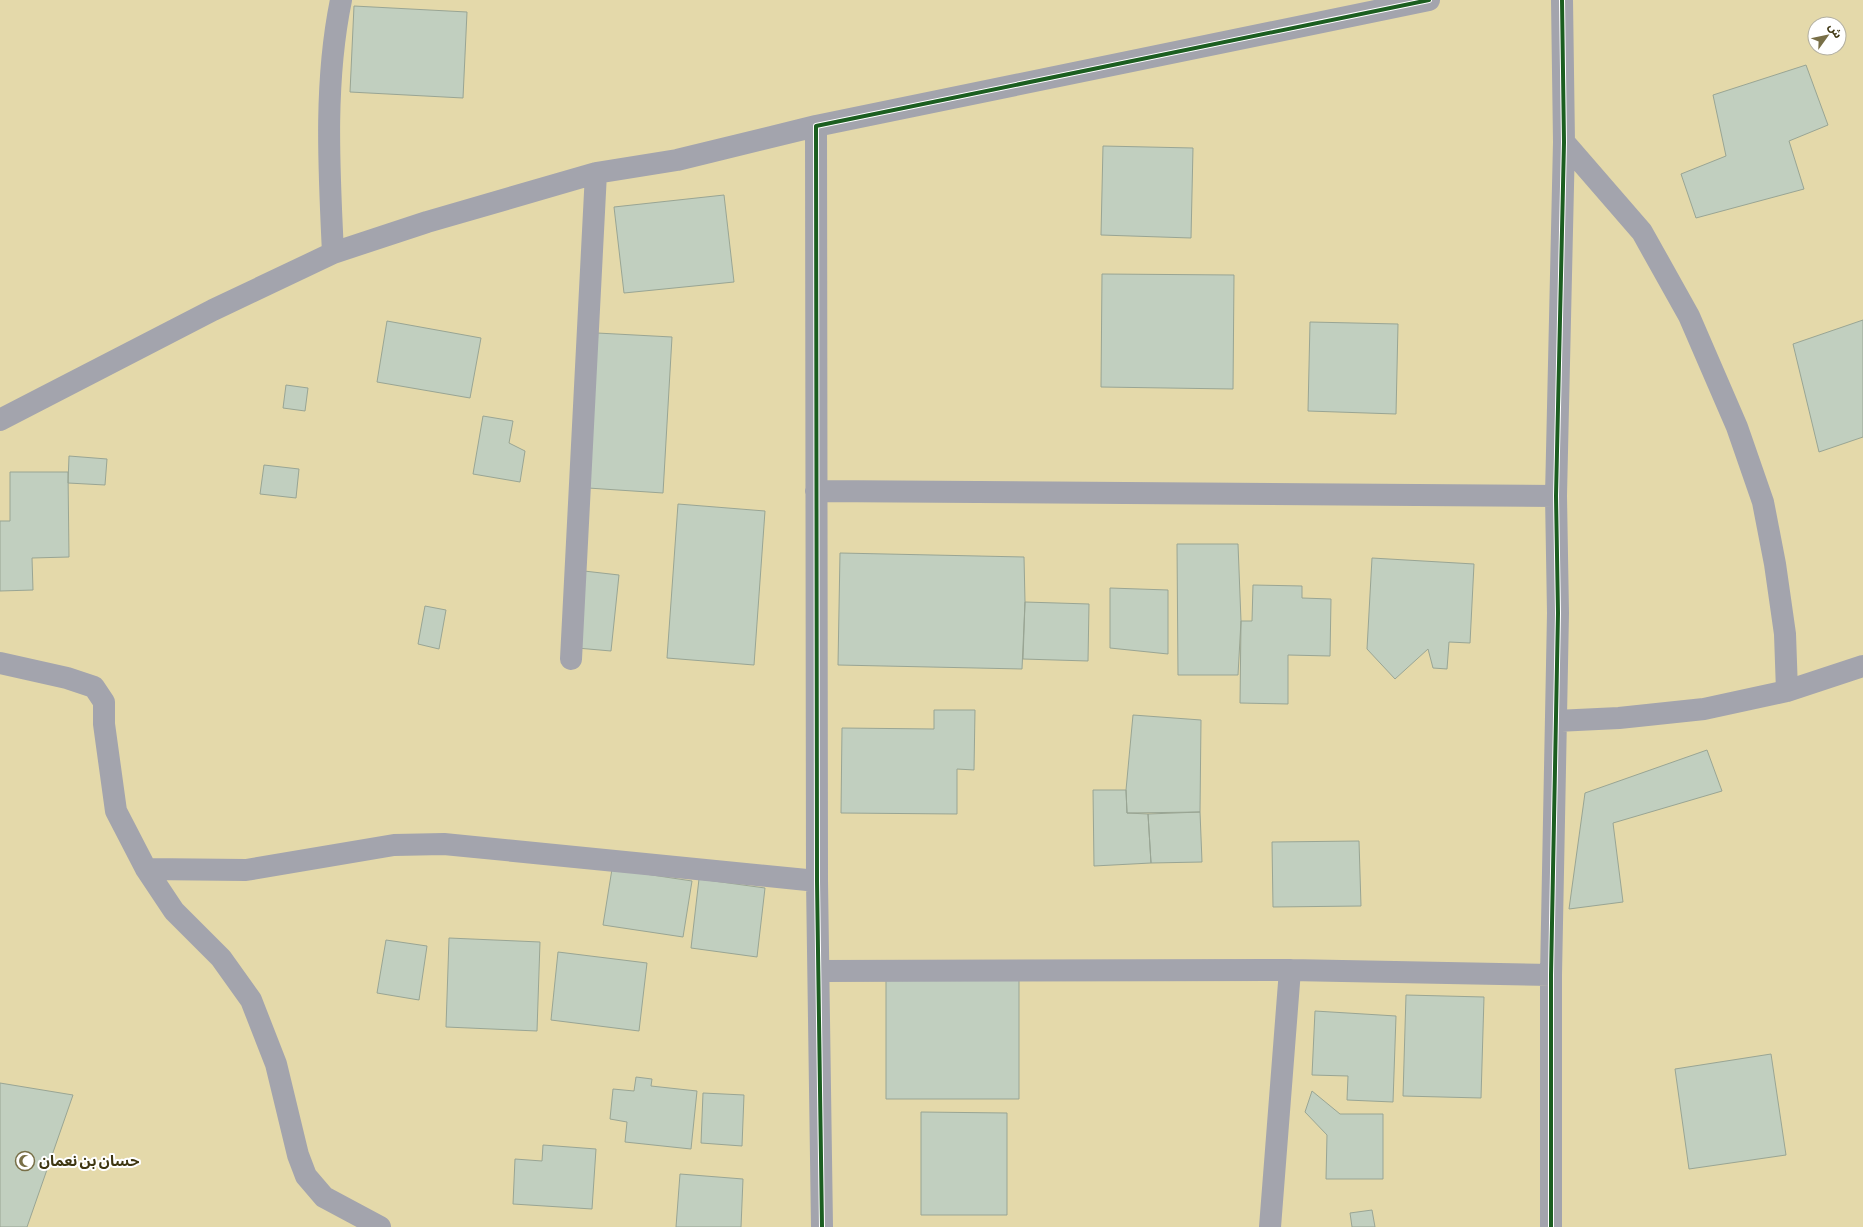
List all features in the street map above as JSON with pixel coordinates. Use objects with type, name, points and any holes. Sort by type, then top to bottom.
[{"type":"street","points":[[333,253],[330,195],[330,82],[336,25],[341,0]]},
{"type":"street","points":[[0,420],[213,310],[333,253],[427,222],[596,173],[677,160],[816,126],[1429,0]]},
{"type":"street","points":[[1551,1227],[1550,974],[1558,613],[1556,496],[1564,142],[1562,0]]},
{"type":"street","points":[[816,126],[817,881],[822,1227]]},
{"type":"street","points":[[1564,142],[1642,232],[1689,316],[1737,427],[1763,502],[1775,564],[1785,634],[1787,691]]},
{"type":"street","points":[[571,659],[596,173]]},
{"type":"street","points":[[816,491],[1556,496]]},
{"type":"street","points":[[0,663],[67,678],[94,687],[104,702],[104,724],[116,811],[146,869],[174,910],[222,958],[251,1000],[276,1064],[298,1155],[306,1176],[324,1197],[380,1227]]},
{"type":"street","points":[[1556,721],[1619,718],[1704,709],[1787,691],[1863,666]]},
{"type":"street","points":[[146,869],[246,870],[394,845],[444,844],[817,881]]},
{"type":"street","points":[[819,971],[1290,970],[1550,974]]},
{"type":"street","points":[[1270,1227],[1290,970]]},
{"type":"building","points":[[354,6],[467,12],[463,98],[350,92]]},
{"type":"building","points":[[1806,65],[1828,125],[1789,141],[1804,189],[1696,218],[1681,174],[1726,156],[1713,95]]},
{"type":"building","points":[[1103,146],[1193,148],[1191,238],[1101,235]]},
{"type":"building","points":[[724,195],[734,282],[624,293],[614,207]]},
{"type":"building","points":[[1102,274],[1234,275],[1233,389],[1101,387]]},
{"type":"building","points":[[1863,320],[1863,437],[1819,452],[1793,344]]},
{"type":"building","points":[[387,321],[481,338],[470,398],[377,382]]},
{"type":"building","points":[[1310,322],[1398,324],[1396,414],[1308,411]]},
{"type":"building","points":[[597,333],[672,337],[663,493],[588,488]]},
{"type":"building","points":[[286,385],[308,388],[305,411],[283,408]]},
{"type":"building","points":[[483,416],[513,421],[509,443],[525,451],[520,482],[473,474]]},
{"type":"building","points":[[69,456],[107,459],[105,485],[68,483]]},
{"type":"building","points":[[264,465],[299,469],[296,498],[260,494]]},
{"type":"building","points":[[10,472],[68,472],[69,557],[32,558],[33,590],[0,591],[0,521],[10,521]]},
{"type":"building","points":[[678,504],[765,511],[754,665],[667,658]]},
{"type":"building","points":[[1177,544],[1238,544],[1241,621],[1238,675],[1178,675]]},
{"type":"building","points":[[840,553],[1024,557],[1025,602],[1022,669],[838,665]]},
{"type":"building","points":[[1372,558],[1474,564],[1470,643],[1449,642],[1447,669],[1433,668],[1428,649],[1395,679],[1367,649]]},
{"type":"building","points":[[584,571],[619,575],[611,651],[577,648]]},
{"type":"building","points":[[1253,585],[1302,586],[1302,598],[1331,599],[1330,656],[1288,655],[1288,704],[1240,703],[1241,621],[1252,621]]},
{"type":"building","points":[[1110,588],[1168,590],[1168,654],[1110,648]]},
{"type":"building","points":[[1025,602],[1089,604],[1088,661],[1023,659]]},
{"type":"building","points":[[425,606],[446,610],[439,649],[418,644]]},
{"type":"building","points":[[934,710],[975,710],[974,770],[957,769],[957,814],[841,813],[842,728],[934,729]]},
{"type":"building","points":[[1133,715],[1201,720],[1200,812],[1127,813],[1126,790]]},
{"type":"building","points":[[1707,750],[1722,791],[1613,823],[1623,902],[1569,909],[1585,793]]},
{"type":"building","points":[[1093,790],[1126,790],[1127,813],[1148,814],[1151,863],[1094,866]]},
{"type":"building","points":[[1200,812],[1202,862],[1151,863],[1148,814]]},
{"type":"building","points":[[1359,841],[1361,906],[1273,907],[1272,842]]},
{"type":"building","points":[[612,869],[692,881],[683,937],[603,925]]},
{"type":"building","points":[[699,879],[765,888],[757,957],[691,948]]},
{"type":"building","points":[[449,938],[540,942],[537,1031],[446,1027]]},
{"type":"building","points":[[386,940],[427,946],[419,1000],[377,993]]},
{"type":"building","points":[[558,952],[647,963],[639,1031],[551,1020]]},
{"type":"building","points":[[886,979],[1019,980],[1019,1099],[886,1099]]},
{"type":"building","points":[[1406,995],[1484,997],[1481,1098],[1403,1096]]},
{"type":"building","points":[[1315,1011],[1396,1016],[1393,1102],[1347,1100],[1348,1076],[1312,1075]]},
{"type":"building","points":[[1771,1054],[1786,1155],[1689,1169],[1675,1069]]},
{"type":"building","points":[[636,1077],[652,1079],[651,1086],[697,1091],[691,1149],[625,1142],[627,1122],[610,1119],[613,1089],[634,1091]]},
{"type":"building","name":"حسان بن نعمان","points":[[0,1083],[73,1095],[27,1227],[0,1227]]},
{"type":"building","points":[[1312,1091],[1340,1114],[1383,1114],[1383,1179],[1326,1179],[1327,1135],[1305,1112]]},
{"type":"building","points":[[703,1093],[744,1095],[742,1146],[701,1143]]},
{"type":"building","points":[[921,1112],[1007,1113],[1007,1215],[921,1215]]},
{"type":"building","points":[[543,1145],[596,1149],[592,1209],[513,1204],[515,1159],[542,1161]]},
{"type":"building","points":[[680,1174],[743,1179],[741,1227],[676,1227]]},
{"type":"building","points":[[1372,1210],[1375,1227],[1352,1227],[1350,1213]]},
{"type":"cycle path","points":[[822,1227],[817,881],[816,126],[1429,0]]},
{"type":"cycle path","points":[[1551,1227],[1551,975],[1558,613],[1556,496],[1564,142],[1562,0]]},
{"type":"place","name":"حسان بن نعمان","points":[[25,1161]]}]
